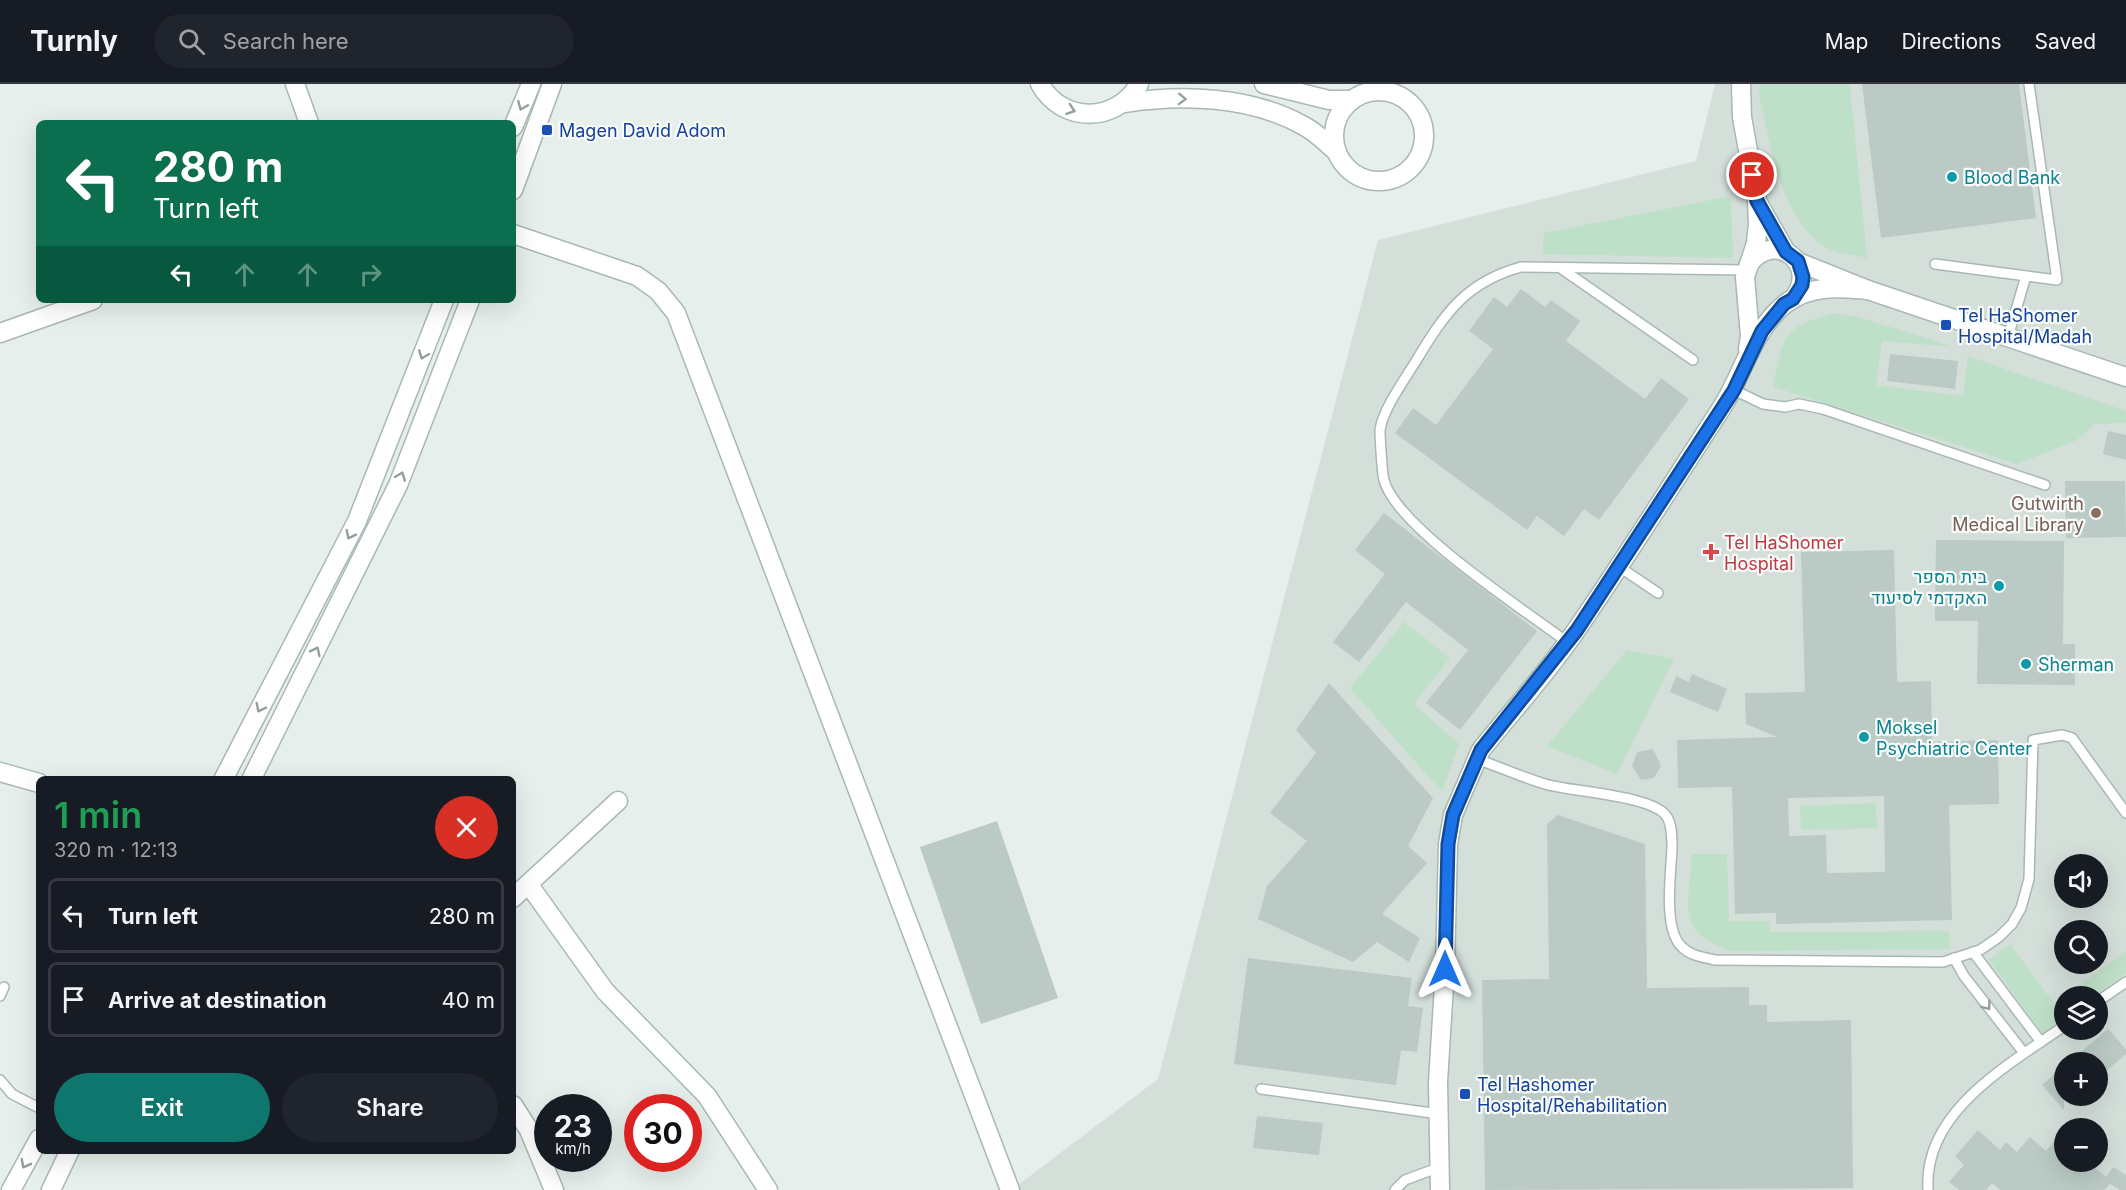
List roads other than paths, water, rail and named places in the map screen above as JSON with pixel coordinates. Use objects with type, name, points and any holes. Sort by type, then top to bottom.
[{"type":"street","points":[[295,84],[308,120]]},
{"type":"street","points":[[516,121],[531,84]]},
{"type":"street","points":[[516,182],[552,84]]},
{"type":"street","points":[[1040,84],[1045,93],[1059,106],[1076,113],[1094,115],[1112,110],[1124,103],[1139,84]]},
{"type":"street","points":[[1124,103],[1182,98],[1236,103],[1281,114],[1307,127],[1336,152],[1347,168],[1368,180],[1397,178],[1412,167],[1424,141],[1422,122],[1406,100],[1390,88],[1352,100],[1329,100],[1264,84]]},
{"type":"street","points":[[1741,84],[1742,117],[1757,201],[1756,243],[1747,268],[1750,336],[1745,365]]},
{"type":"street","points":[[1336,152],[1334,134],[1336,121],[1352,100]]},
{"type":"street","points":[[1440,1190],[1439,1114],[1448,844],[1453,815],[1481,750],[1568,642],[1734,390],[1762,331],[1802,285],[1803,277],[1757,201]]},
{"type":"street","points":[[516,235],[637,276],[658,291],[675,313],[1010,1190]]},
{"type":"street","points":[[1747,268],[1762,252],[1778,249],[1868,290],[2126,377]]},
{"type":"street","points":[[1748,290],[1759,303],[1767,306],[1789,302],[1824,288],[1868,290]]},
{"type":"street","points":[[0,333],[85,303]]},
{"type":"street","points":[[253,776],[398,485],[469,303]]},
{"type":"street","points":[[225,776],[357,521],[441,304]]},
{"type":"street","points":[[0,772],[36,782]]},
{"type":"street","points":[[516,896],[618,801]]},
{"type":"street","points":[[529,885],[605,992],[707,1096],[768,1190]]},
{"type":"street","points":[[516,1110],[529,1130],[554,1190]]},
{"type":"street","points":[[9,1187],[36,1144]]},
{"type":"street","points":[[51,1190],[68,1154]]},
{"type":"lane","points":[[1935,264],[2057,280],[2029,84]]},
{"type":"lane","points":[[1568,642],[1433,542],[1402,510],[1384,481],[1380,429],[1392,401],[1425,346],[1467,291],[1498,273],[1521,267],[1747,268]]},
{"type":"lane","points":[[1561,268],[1693,360]]},
{"type":"lane","points":[[2008,337],[2026,276]]},
{"type":"lane","points":[[1734,390],[1763,404],[1785,407],[1799,404],[1823,409],[2045,485]]},
{"type":"lane","points":[[1618,566],[1658,593]]},
{"type":"lane","points":[[1477,759],[1547,784],[1619,797],[1651,805],[1664,812],[1669,819],[1672,838],[1671,919],[1680,946],[1694,956],[1714,960],[1942,962],[1973,952],[1999,937],[2012,924],[2021,908],[2029,879],[2033,740],[2061,735],[2072,738],[2126,813]]},
{"type":"lane","points":[[1973,952],[2041,1042]]},
{"type":"lane","points":[[1954,958],[1964,976],[2024,1053]]},
{"type":"lane","points":[[2108,994],[2126,982]]},
{"type":"lane","points":[[1928,1190],[1928,1164],[1953,1116],[1994,1075],[2054,1033]]},
{"type":"lane","points":[[0,1080],[12,1094],[36,1106]]},
{"type":"lane","points":[[1262,1089],[1439,1114]]},
{"type":"lane","points":[[1395,1190],[1405,1180],[1440,1167]]},
{"type":"place","name":"Magen David Adom","points":[[547,130]]},
{"type":"place","name":"Blood Bank","points":[[1952,177]]},
{"type":"place","name":"Tel HaShomer Hospital/Madah","points":[[1946,325]]},
{"type":"place","name":"Gutwirth Medical Library","points":[[2096,513]]},
{"type":"place","name":"Tel HaShomer Hospital","points":[[1711,552]]},
{"type":"place","name":"בית הספר האקדמי לסיעוד","points":[[1999,586]]},
{"type":"place","name":"Sherman","points":[[2026,664]]},
{"type":"place","name":"Moksel Psychiatric Center","points":[[1864,737]]},
{"type":"place","name":"Tel Hashomer Hospital/Rehabilitation","points":[[1465,1094]]}]
